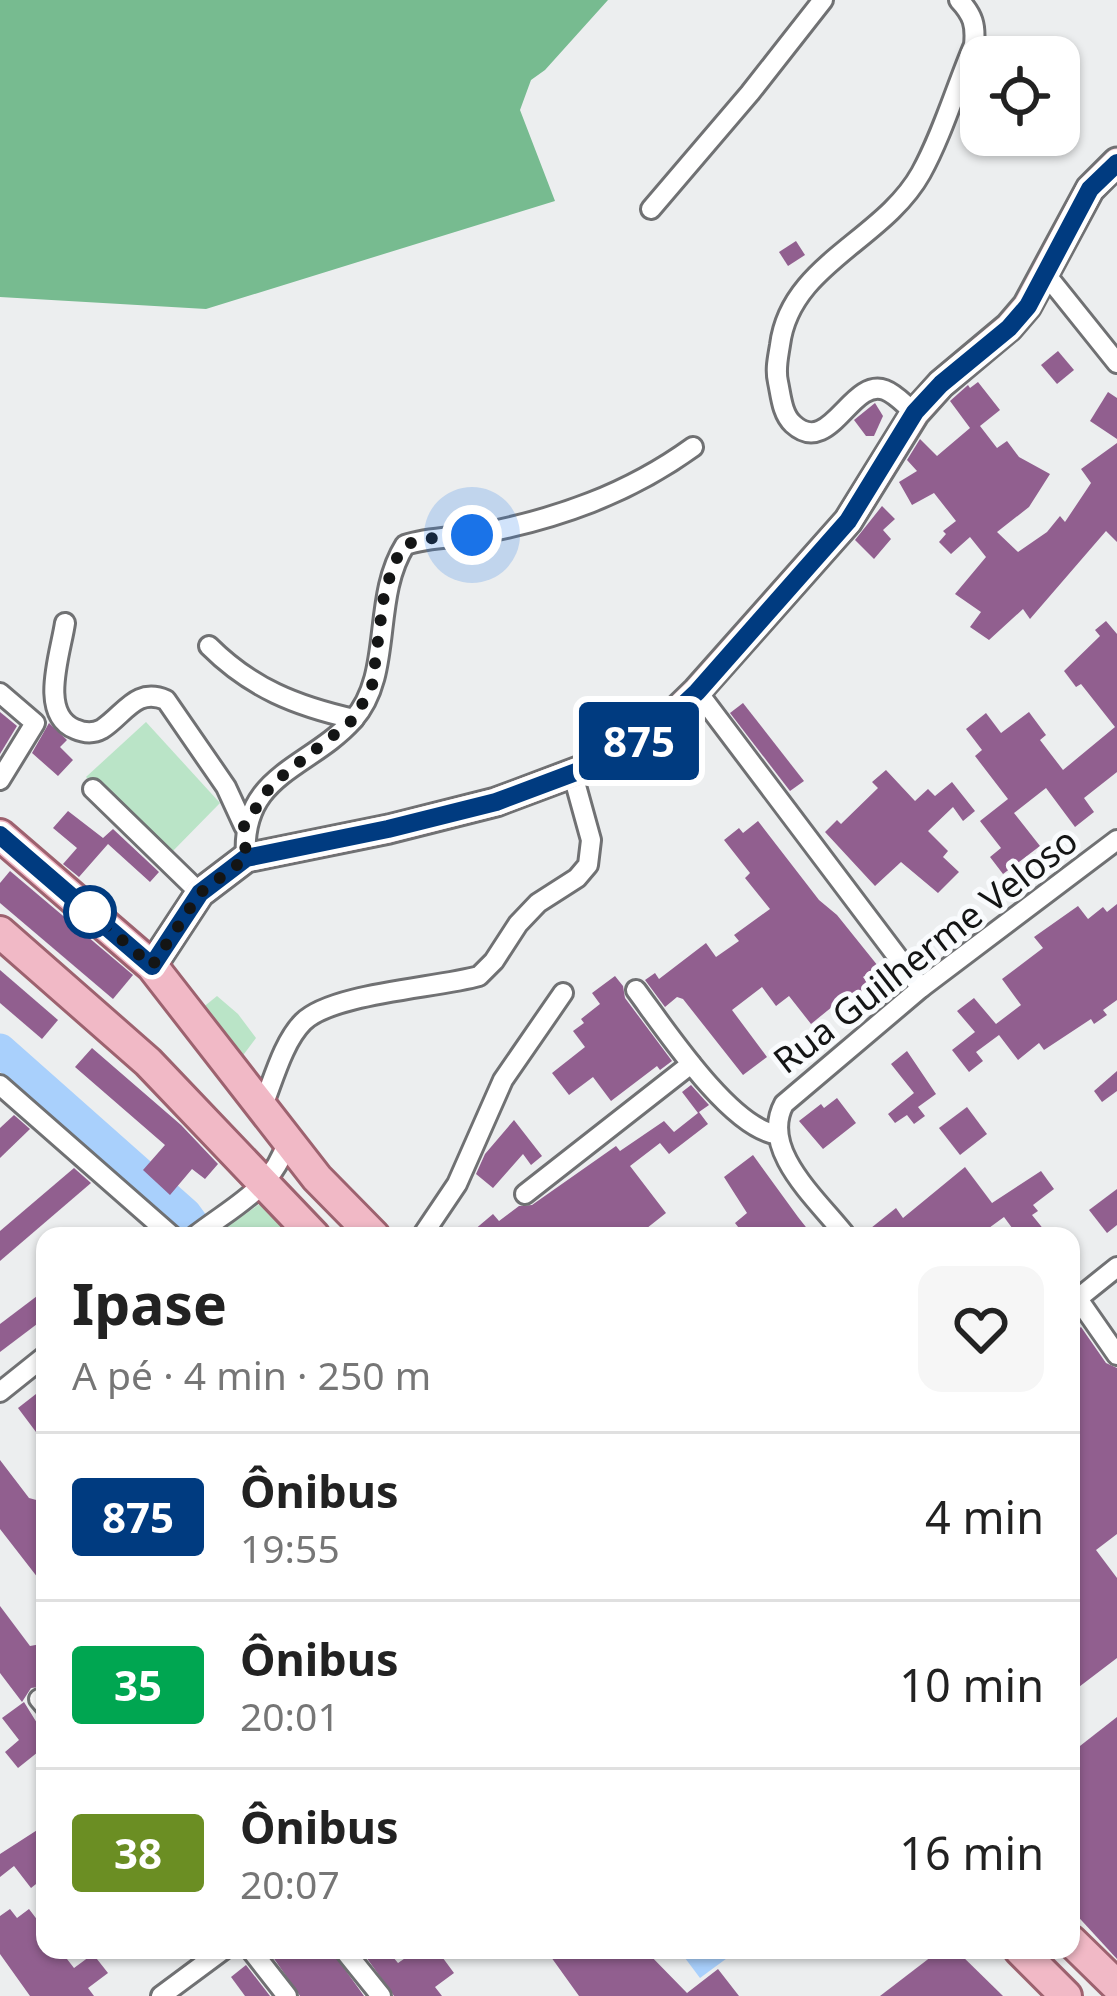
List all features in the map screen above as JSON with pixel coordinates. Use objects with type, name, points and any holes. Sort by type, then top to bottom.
[{"type":"main road","points":[[0,836],[152,966],[287,1142],[366,1227]]},
{"type":"main road","points":[[0,932],[148,1062],[305,1227]]},
{"type":"main road","points":[[1080,1950],[1117,1986]]},
{"type":"main road","points":[[1030,1959],[1066,1996]]},
{"type":"street","points":[[651,209],[823,0]]},
{"type":"street","points":[[915,412],[887,391],[875,389],[826,429],[812,432],[795,427],[785,412],[776,374],[782,328],[803,286],[872,228],[921,174],[974,45],[976,26],[959,0]]},
{"type":"street","points":[[152,966],[200,893],[246,858],[432,818],[573,776],[659,728],[697,692],[848,521],[915,412],[1028,306],[1090,189],[1117,162]]},
{"type":"street","points":[[1045,272],[1117,362]]},
{"type":"street","points":[[244,826],[272,784],[354,719],[372,686],[384,595],[405,545],[506,528],[582,507],[641,482],[693,447]]},
{"type":"street","points":[[65,622],[54,694],[64,723],[90,733],[142,695],[166,700],[226,787],[244,826],[246,858]]},
{"type":"street","points":[[209,646],[237,674],[280,696],[354,719]]},
{"type":"street","points":[[697,692],[921,988]]},
{"type":"street","points":[[0,693],[35,724],[0,780]]},
{"type":"street","points":[[262,1108],[294,1035],[312,1015],[478,976],[538,903],[577,878],[588,865],[591,840],[573,776]]},
{"type":"street","points":[[93,789],[200,893]]},
{"type":"street","name":"Rua Guilherme Veloso","points":[[775,1134],[776,1118],[784,1104],[921,988],[1117,840]]},
{"type":"street","points":[[636,990],[691,1064],[751,1127],[775,1134],[779,1149],[839,1227]]},
{"type":"street","points":[[428,1227],[457,1184],[503,1080],[563,992]]},
{"type":"street","points":[[525,1194],[691,1064]]},
{"type":"street","points":[[0,1085],[162,1227]]},
{"type":"street","points":[[206,1227],[263,1185],[277,1169],[287,1142]]},
{"type":"street","points":[[1080,1296],[1117,1267]]},
{"type":"street","points":[[1080,1308],[1117,1354]]},
{"type":"street","points":[[0,1392],[36,1363]]},
{"type":"street","points":[[171,1993],[205,1959]]},
{"type":"street","points":[[258,1959],[287,1996]]},
{"type":"street","points":[[351,1959],[381,1996]]},
{"type":"green space","points":[[0,0],[608,0],[531,80],[520,110],[555,201],[206,309],[0,297]]},
{"type":"green space","points":[[146,722],[220,803],[168,856],[86,777]]},
{"type":"green space","points":[[217,996],[256,1038],[241,1058],[201,1009]]},
{"type":"green space","points":[[265,1200],[288,1227],[227,1227]]},
{"type":"water","points":[[686,1959],[726,1959],[700,1978]]},
{"type":"building","points":[[796,241],[805,255],[788,266],[779,252]]},
{"type":"building","points":[[1058,351],[1074,370],[1057,384],[1041,365]]},
{"type":"building","points":[[978,382],[1000,410],[980,426],[997,448],[1007,441],[1019,457],[1050,474],[1029,507],[997,532],[1018,552],[1047,532],[1060,516],[1065,522],[1091,483],[1081,469],[1117,443],[1117,542],[1106,531],[1030,619],[1023,609],[989,640],[970,627],[981,612],[955,594],[986,557],[970,537],[951,554],[939,542],[946,534],[943,531],[956,521],[934,493],[912,505],[899,482],[917,471],[907,460],[920,439],[937,456],[970,428],[950,401]]},
{"type":"building","points":[[1108,392],[1117,398],[1117,439],[1090,421]]},
{"type":"building","points":[[875,403],[883,416],[874,436],[866,436],[854,420]]},
{"type":"building","points":[[882,506],[895,519],[883,530],[891,539],[874,559],[855,540]]},
{"type":"building","points":[[1106,621],[1117,634],[1117,772],[1084,798],[1094,812],[1075,827],[1046,788],[1014,813],[1040,846],[1003,874],[990,857],[1001,848],[980,821],[1008,799],[975,756],[982,750],[966,729],[986,713],[1001,733],[1029,712],[1046,735],[1040,740],[1063,770],[1115,727],[1081,684],[1076,687],[1064,671],[1100,636],[1095,630]]},
{"type":"building","points":[[743,703],[804,781],[790,791],[730,713]]},
{"type":"building","points":[[0,712],[17,726],[0,754]]},
{"type":"building","points":[[49,723],[67,740],[60,747],[73,760],[58,776],[32,753]]},
{"type":"building","points":[[886,770],[915,801],[928,789],[935,796],[952,782],[975,811],[963,821],[953,807],[928,831],[948,851],[943,857],[959,872],[938,893],[901,862],[875,886],[825,832],[837,820],[841,824],[878,788],[872,782]]},
{"type":"building","points":[[68,811],[103,838],[113,829],[159,872],[150,882],[108,844],[79,877],[63,864],[77,848],[53,828]]},
{"type":"building","points":[[758,821],[878,966],[863,977],[871,988],[865,993],[868,997],[852,1010],[843,998],[811,1024],[789,996],[776,1006],[762,987],[732,1010],[767,1057],[743,1075],[683,999],[677,997],[665,1007],[645,980],[655,973],[659,979],[706,943],[716,957],[739,941],[734,935],[770,909],[745,878],[750,873],[724,840]]},
{"type":"building","points":[[10,871],[133,975],[113,999],[0,903],[0,883]]},
{"type":"building","points":[[1117,904],[1117,1000],[1103,1010],[1107,1015],[1094,1024],[1091,1019],[1044,1050],[1039,1043],[1018,1060],[999,1035],[976,1052],[983,1061],[969,1072],[952,1050],[975,1032],[957,1011],[974,998],[996,1024],[1021,1005],[1002,979],[1043,948],[1034,937],[1078,906],[1088,919],[1103,907],[1107,912]]},
{"type":"building","points":[[0,970],[58,1020],[42,1039],[0,1003]]},
{"type":"building","points":[[615,976],[625,998],[672,1061],[660,1070],[657,1066],[611,1101],[593,1077],[569,1095],[552,1073],[585,1047],[573,1031],[600,1004],[592,993]]},
{"type":"building","points":[[92,1048],[181,1125],[218,1164],[205,1179],[192,1169],[170,1195],[143,1170],[165,1145],[75,1067]]},
{"type":"building","points":[[907,1051],[936,1094],[918,1107],[925,1116],[914,1124],[907,1115],[895,1123],[888,1114],[914,1093],[891,1064]]},
{"type":"building","points":[[1117,1071],[1117,1091],[1102,1102],[1094,1091]]},
{"type":"building","points":[[691,1085],[709,1105],[699,1112],[708,1124],[669,1154],[660,1143],[630,1166],[666,1213],[648,1227],[478,1227],[493,1214],[499,1221],[519,1206],[532,1205],[616,1146],[620,1151],[664,1121],[674,1132],[698,1113],[682,1092]]},
{"type":"building","points":[[837,1098],[856,1123],[823,1149],[799,1121]]},
{"type":"building","points":[[967,1107],[987,1134],[960,1155],[939,1128]]},
{"type":"building","points":[[14,1115],[30,1129],[0,1158],[0,1128]]},
{"type":"building","points":[[514,1120],[542,1156],[531,1165],[523,1154],[493,1188],[476,1174],[485,1154]]},
{"type":"building","points":[[753,1155],[806,1227],[738,1227],[735,1223],[747,1213],[724,1177]]},
{"type":"building","points":[[965,1167],[992,1203],[1041,1171],[1054,1189],[1033,1205],[1038,1211],[1032,1215],[1042,1227],[1011,1227],[1004,1217],[990,1227],[872,1227],[896,1208],[903,1218]]},
{"type":"building","points":[[74,1168],[91,1183],[0,1261],[0,1231]]},
{"type":"building","points":[[1117,1189],[1117,1225],[1107,1233],[1089,1210]]},
{"type":"building","points":[[36,1297],[36,1325],[0,1352],[0,1324]]},
{"type":"building","points":[[1080,1328],[1106,1363],[1117,1368],[1117,1534],[1096,1550],[1117,1578],[1117,1658],[1080,1686]]},
{"type":"building","points":[[36,1394],[36,1432],[18,1408]]},
{"type":"building","points":[[0,1460],[29,1498],[36,1500],[36,1575],[0,1529]]},
{"type":"building","points":[[0,1606],[30,1646],[36,1645],[36,1687],[22,1702],[0,1673]]},
{"type":"building","points":[[24,1702],[36,1721],[36,1754],[18,1768],[5,1752],[19,1740],[2,1718]]},
{"type":"building","points":[[1117,1717],[1117,1959],[1080,1919],[1080,1746]]},
{"type":"building","points":[[36,1831],[36,1884],[31,1888],[14,1866],[0,1877],[0,1854]]},
{"type":"building","points":[[10,1909],[17,1918],[29,1909],[36,1918],[36,1959],[67,1959],[74,1968],[86,1959],[97,1959],[108,1973],[88,1988],[94,1996],[30,1996],[0,1954],[0,1916]]},
{"type":"building","points":[[274,1959],[337,1959],[364,1996],[300,1996]]},
{"type":"building","points":[[367,1959],[398,1963],[444,1959],[454,1973],[435,1987],[442,1996],[394,1996]]},
{"type":"building","points":[[552,1959],[654,1959],[687,1993],[718,1969],[739,1996],[579,1996]]},
{"type":"building","points":[[928,1959],[965,1959],[1003,1996],[880,1996]]},
{"type":"building","points":[[246,1965],[270,1996],[245,1996],[231,1977]]},
{"type":"waterway","points":[[0,1050],[194,1227]]},
{"type":"bus line","name":"875","points":[[0,835],[152,966],[200,893],[246,858],[496,802],[608,760],[659,728],[697,692],[848,521],[915,412],[1028,306],[1090,189],[1117,163]]},
{"type":"route","points":[[90,912],[152,966],[200,893],[246,858],[244,826],[272,784],[354,719],[372,686],[384,595],[405,545],[472,535]]}]
